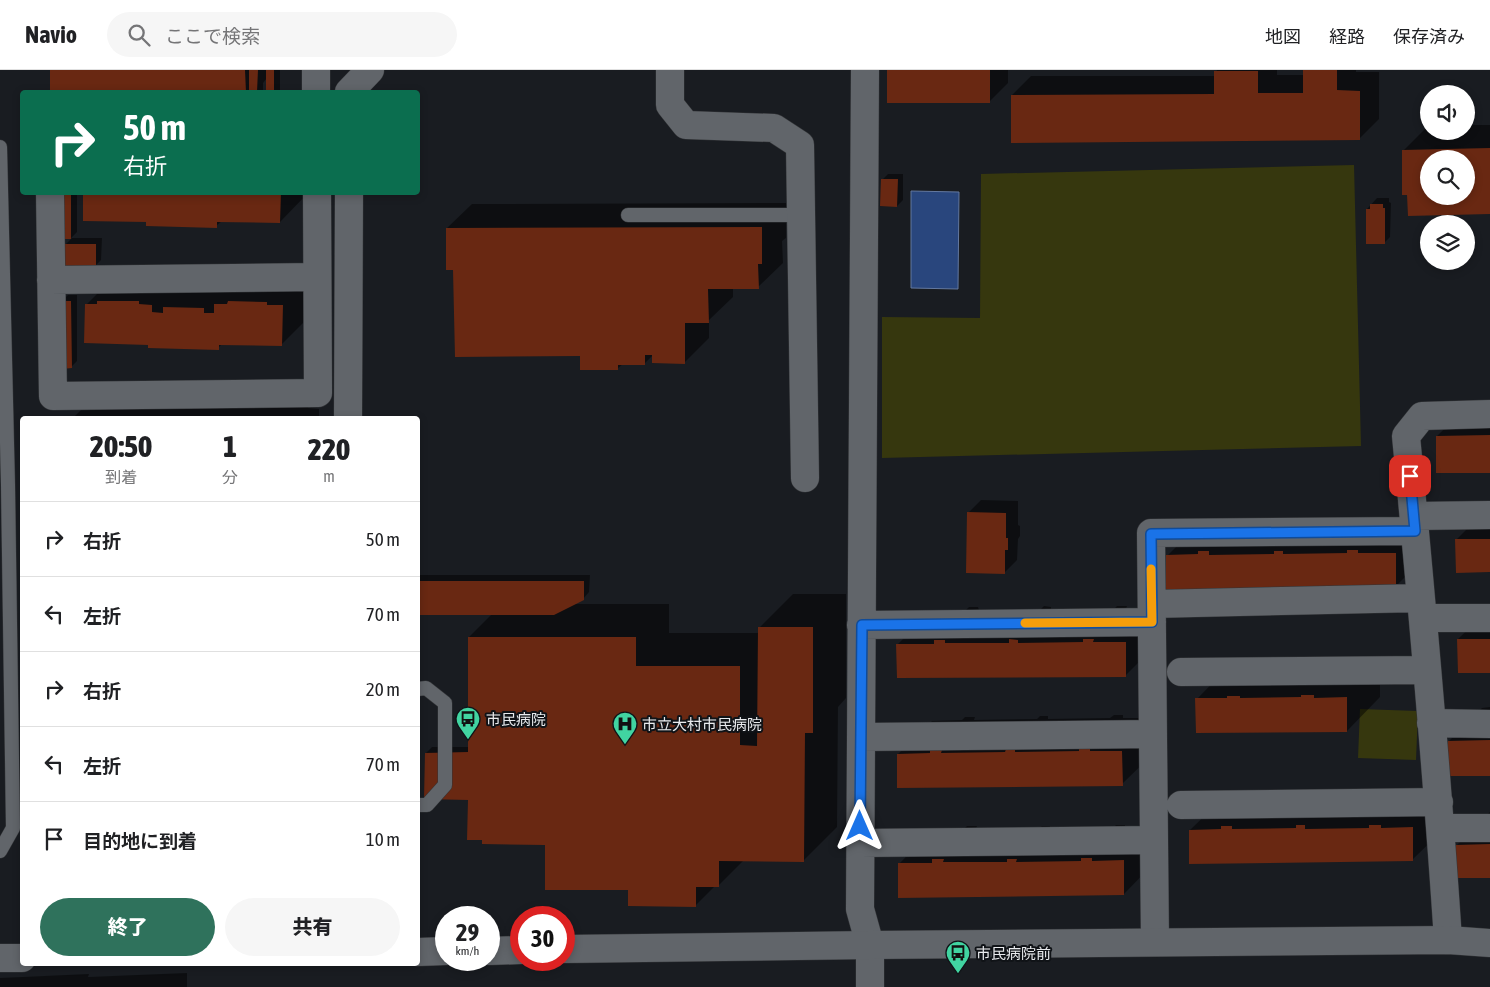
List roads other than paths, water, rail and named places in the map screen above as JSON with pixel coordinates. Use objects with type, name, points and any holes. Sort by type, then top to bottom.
[{"type":"street","points":[[316,70],[316,90]]},
{"type":"street","points":[[351,90],[370,70]]},
{"type":"street","points":[[670,70],[670,105],[686,125],[774,128],[800,145],[805,478]]},
{"type":"street","points":[[865,70],[860,909],[870,945],[870,987]]},
{"type":"street","points":[[50,195],[54,396],[318,393],[317,195]]},
{"type":"street","points":[[348,416],[349,195]]},
{"type":"street","points":[[51,280],[318,277]]},
{"type":"street","points":[[1448,940],[1440,815],[1406,436],[1422,416],[1490,414]]},
{"type":"street","points":[[1155,942],[1151,534],[1414,523],[1490,514]]},
{"type":"street","points":[[862,625],[1152,613],[1422,608],[1490,618]]},
{"type":"street","points":[[1181,672],[1427,670]]},
{"type":"street","points":[[1431,723],[1490,724]]},
{"type":"street","points":[[861,737],[1153,734]]},
{"type":"street","points":[[1181,804],[1440,815],[1490,828]]},
{"type":"street","points":[[860,843],[1154,840]]},
{"type":"street","points":[[575,950],[1155,942],[1448,940],[1490,943]]},
{"type":"street","points":[[420,952],[435,951]]},
{"type":"street","points":[[0,958],[20,958]]},
{"type":"lane","points":[[0,148],[5,687],[13,828],[0,852]]},
{"type":"lane","points":[[628,215],[801,215]]},
{"type":"lane","points":[[420,688],[426,688],[445,703],[444,785],[427,805],[420,805]]},
{"type":"water","points":[[911,191],[959,192],[958,289],[911,288]]},
{"type":"place","name":"市民病院","points":[[468,740]]},
{"type":"place","name":"市立大村市民病院","points":[[625,745]]},
{"type":"place","name":"市民病院前","points":[[958,974]]}]
